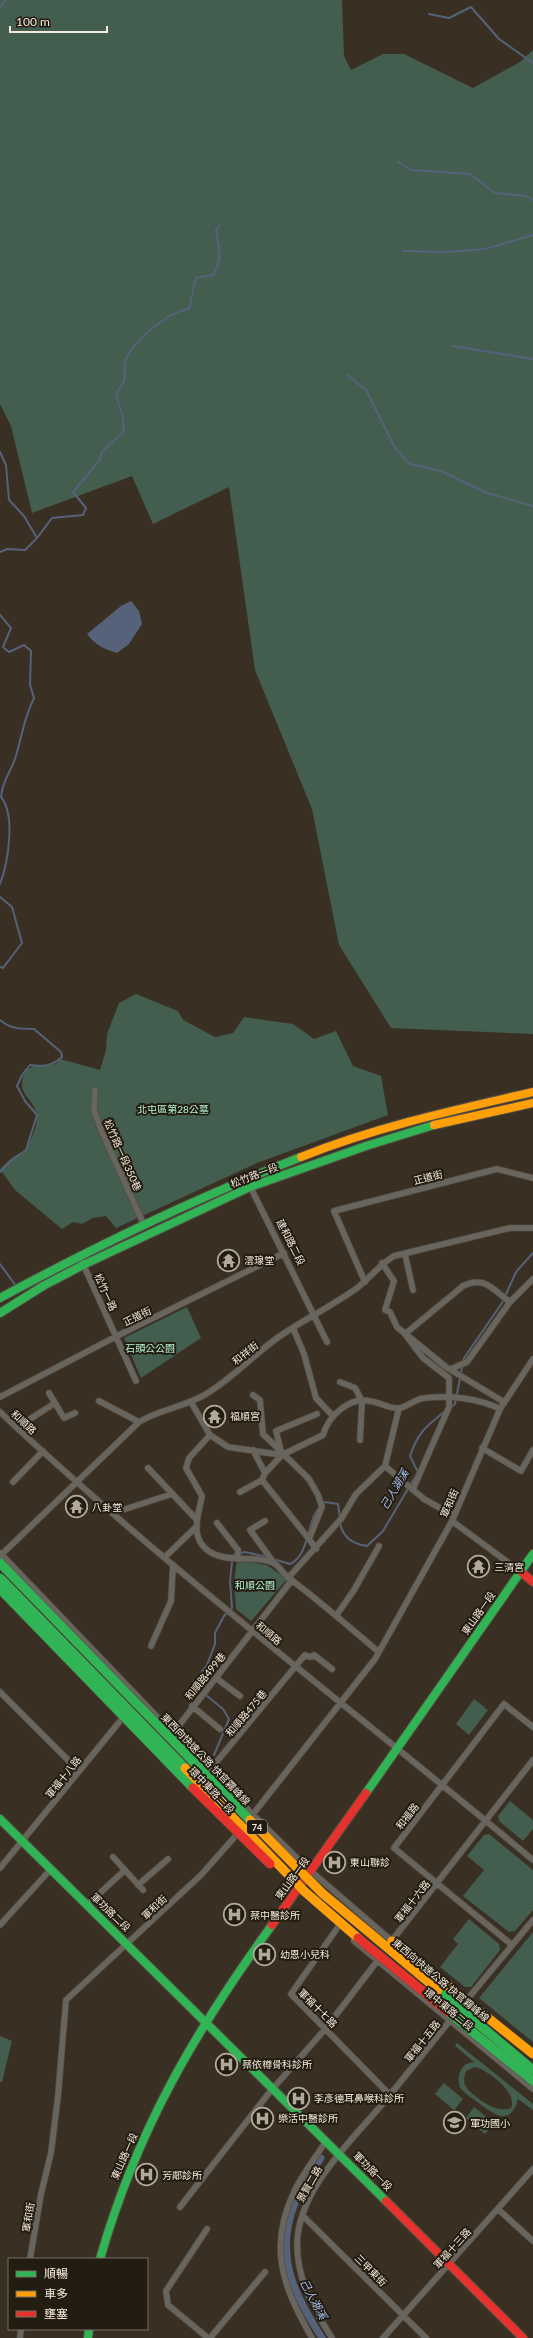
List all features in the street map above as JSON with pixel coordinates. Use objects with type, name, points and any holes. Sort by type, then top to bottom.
[{"type":"main road","name":"松竹路一段","points":[[0,1298],[79,1255],[246,1178],[364,1133],[474,1104],[533,1092]]},
{"type":"main road","name":"松竹路一段","points":[[0,1313],[43,1286],[83,1265],[250,1187],[352,1150],[429,1126],[533,1103]]},
{"type":"main road","name":"東山路一段","points":[[100,2258],[127,2174],[171,2080],[206,2021],[301,1890],[310,1871],[398,1749],[533,1554]]},
{"type":"main road","name":"東西向快速公路 快官霧峰線","points":[[1,1557],[322,1893],[533,2070]]},
{"type":"main road","points":[[521,1572],[533,1582]]},
{"type":"main road","name":"東西向快速公路 快官霧峰線","points":[[0,1578],[301,1890],[533,2081]]},
{"type":"main road","name":"74","points":[[0,1589],[245,1841],[301,1890]]},
{"type":"main road","name":"軍功路二段","points":[[0,1819],[206,2021]]},
{"type":"main road","points":[[392,1941],[533,2054]]},
{"type":"main road","name":"軍功路一段","points":[[206,2021],[523,2338]]},
{"type":"street","name":"松竹路一段350巷","points":[[95,1090],[94,1110],[101,1130],[144,1226]]},
{"type":"street","name":"正道街","points":[[365,1282],[334,1211],[497,1169],[533,1178]]},
{"type":"street","name":"建和路二段","points":[[246,1178],[327,1342]]},
{"type":"street","name":"和祥街","points":[[1,1557],[139,1422],[151,1414],[191,1402],[206,1394],[279,1337],[314,1317],[365,1282],[382,1263],[394,1256],[510,1228],[533,1228]]},
{"type":"street","name":"正道街","points":[[0,1397],[117,1336],[284,1253]]},
{"type":"street","points":[[405,1254],[413,1290]]},
{"type":"street","name":"松竹一路","points":[[79,1255],[117,1336],[136,1381]]},
{"type":"street","points":[[382,1263],[394,1281],[386,1310],[390,1312],[397,1327],[450,1369],[457,1369],[468,1362],[508,1301],[533,1280]]},
{"type":"street","points":[[405,1334],[463,1286],[472,1282],[487,1284],[508,1301]]},
{"type":"street","points":[[293,1328],[304,1354],[316,1398],[333,1416]]},
{"type":"street","points":[[405,1334],[423,1358],[449,1378],[452,1398],[409,1486]]},
{"type":"street","name":"軍和街","points":[[30,2258],[41,2194],[51,2153],[58,2096],[66,2000],[201,1875],[239,1832],[341,1704],[379,1652],[453,1518],[482,1448],[504,1402],[533,1359]]},
{"type":"street","points":[[457,1369],[465,1378],[504,1402]]},
{"type":"street","points":[[340,1382],[355,1388],[362,1400],[360,1440]]},
{"type":"street","points":[[49,1393],[64,1418],[75,1412]]},
{"type":"street","points":[[253,1395],[260,1400],[263,1434],[282,1455],[309,1479],[318,1495],[322,1507],[308,1537]]},
{"type":"street","points":[[240,1492],[262,1480],[265,1473],[282,1455],[323,1435],[326,1425],[333,1416],[355,1401],[368,1400],[399,1408],[424,1398],[452,1398],[485,1402],[500,1410]]},
{"type":"street","points":[[99,1401],[139,1422]]},
{"type":"street","points":[[191,1402],[210,1435],[228,1447],[282,1455]]},
{"type":"street","points":[[19,1430],[27,1421],[55,1403]]},
{"type":"street","points":[[399,1408],[385,1466],[424,1499],[453,1518],[521,1572]]},
{"type":"street","name":"和順路","points":[[0,1412],[78,1483],[226,1609],[341,1704],[443,1784],[533,1860]]},
{"type":"street","points":[[282,1455],[276,1431],[317,1414]]},
{"type":"street","points":[[210,1435],[189,1458],[186,1468],[202,1496],[197,1523],[197,1537],[204,1548],[214,1554],[238,1559],[273,1562]]},
{"type":"street","points":[[482,1448],[521,1471],[533,1450]]},
{"type":"street","points":[[253,1450],[265,1473]]},
{"type":"street","points":[[13,1482],[43,1452]]},
{"type":"street","name":"和順路499巷","points":[[173,1733],[192,1706],[216,1678],[290,1579],[341,1519],[356,1494],[385,1466]]},
{"type":"street","points":[[148,1468],[197,1523]]},
{"type":"street","points":[[262,1480],[316,1549]]},
{"type":"street","points":[[113,1513],[172,1494]]},
{"type":"street","points":[[266,1522],[250,1530],[273,1562],[290,1579],[379,1652]]},
{"type":"street","points":[[165,1557],[197,1523]]},
{"type":"street","points":[[217,1523],[238,1551],[238,1559]]},
{"type":"street","points":[[336,1616],[354,1590],[379,1546]]},
{"type":"street","name":"環中東路二段","points":[[1,1557],[139,1697],[209,1771],[310,1871],[392,1941],[411,1961],[533,2059]]},
{"type":"street","points":[[151,1646],[171,1601],[174,1565]]},
{"type":"street","name":"環中東路二段","points":[[0,1583],[239,1832],[338,1927],[377,1961],[533,2089]]},
{"type":"street","name":"和順路475巷","points":[[209,1771],[305,1655],[310,1657],[314,1655],[332,1669]]},
{"type":"street","points":[[216,1678],[240,1696]]},
{"type":"street","points":[[0,1692],[79,1771]]},
{"type":"street","name":"軍福十八路","points":[[0,1868],[139,1697]]},
{"type":"street","name":"和福路","points":[[512,1945],[394,1848],[504,1704],[533,1727]]},
{"type":"street","points":[[192,1706],[220,1729]]},
{"type":"street","name":"軍福十六路","points":[[180,2207],[273,2089],[326,2028],[533,1760]]},
{"type":"street","points":[[113,1856],[144,1890]]},
{"type":"street","points":[[138,1885],[168,1859]]},
{"type":"street","points":[[0,1925],[51,1869]]},
{"type":"street","points":[[87,1905],[125,1870]]},
{"type":"street","name":"軍福十五路","points":[[340,2154],[533,1920]]},
{"type":"street","name":"軍福十七路","points":[[338,1927],[290,1994],[326,2028],[390,2095]]},
{"type":"street","name":"環中東路二段","points":[[392,1941],[416,1955],[469,1996],[510,2034],[533,2059]]},
{"type":"street","points":[[312,2338],[295,2307],[281,2269],[280,2238],[295,2190],[326,2141]]},
{"type":"street","name":"景賢二路","points":[[332,2338],[310,2299],[301,2274],[298,2240],[303,2216],[316,2186],[340,2154]]},
{"type":"street","name":"軍福十三路","points":[[384,2338],[403,2315],[499,2210],[533,2169]]},
{"type":"street","points":[[499,2210],[533,2241]]},
{"type":"street","name":"三甲東街","points":[[303,2216],[426,2338]]},
{"type":"street","points":[[207,2229],[166,2291],[168,2305],[209,2338],[265,2272]]},
{"type":"green space","points":[[0,0],[342,0],[344,56],[351,70],[383,54],[404,54],[473,88],[520,62],[533,50],[533,1034],[391,1028],[339,945],[312,809],[255,670],[229,487],[153,524],[132,476],[32,513],[11,426],[0,404]]},
{"type":"green space","name":"北屯區第28公墓","points":[[136,994],[178,1011],[183,1020],[215,1037],[233,1033],[244,1017],[293,1024],[314,1039],[336,1031],[353,1066],[381,1076],[388,1115],[257,1163],[116,1228],[106,1216],[93,1218],[82,1224],[73,1222],[62,1229],[15,1190],[0,1169],[14,1156],[24,1153],[37,1122],[36,1112],[24,1093],[22,1085],[25,1070],[37,1065],[48,1066],[57,1063],[60,1059],[100,1070],[106,1050],[107,1034],[119,1003]]},
{"type":"green space","name":"石頭公公園","points":[[187,1307],[201,1338],[141,1378],[124,1338]]},
{"type":"green space","name":"和順公園","points":[[237,1560],[267,1565],[287,1579],[251,1621],[236,1609],[234,1583]]},
{"type":"green space","points":[[474,1699],[488,1710],[469,1735],[456,1724]]},
{"type":"green space","points":[[510,1801],[533,1820],[533,1829],[523,1841],[499,1821],[498,1816]]},
{"type":"green space","points":[[489,1834],[533,1870],[533,1910],[515,1931],[509,1932],[463,1896],[484,1870],[467,1856],[484,1835]]},
{"type":"green space","points":[[469,1919],[499,1944],[500,1950],[471,1987],[465,1987],[440,1967],[458,1944],[453,1939]]},
{"type":"green space","points":[[533,1932],[533,2042],[479,1998]]},
{"type":"green space","points":[[0,2036],[12,2041],[2,2082],[0,2082]]},
{"type":"green space","points":[[457,2043],[533,2104],[533,2110],[518,2099],[515,2108],[510,2113],[506,2116],[500,2116],[465,2093],[460,2087],[459,2074],[466,2064],[474,2062],[455,2046]],"holes":[[[475,2067],[494,2077],[506,2089],[512,2102],[511,2108],[499,2109],[493,2107],[475,2096],[466,2087],[464,2083],[466,2071]]]},
{"type":"green space","points":[[444,2083],[463,2099],[454,2110],[435,2094]]},
{"type":"green space","points":[[474,2107],[494,2123],[485,2134],[466,2118]]},
{"type":"water","points":[[131,601],[139,611],[142,624],[129,644],[117,653],[100,646],[90,638],[87,634],[121,606]]},
{"type":"waterway","points":[[0,7],[6,0]]},
{"type":"waterway","points":[[429,14],[449,18],[471,7],[499,39],[533,63]]},
{"type":"waterway","points":[[398,162],[411,170],[470,174],[495,193],[526,196],[533,200]]},
{"type":"waterway","points":[[37,538],[52,518],[83,515],[86,508],[73,492],[99,461],[102,452],[124,431],[122,414],[116,394],[124,381],[126,359],[130,351],[144,335],[172,315],[189,309],[196,278],[213,275],[219,258],[216,230],[220,225]]},
{"type":"waterway","points":[[403,251],[447,252],[485,249],[533,235]]},
{"type":"waterway","points":[[453,346],[533,359]]},
{"type":"waterway","points":[[347,375],[366,390],[395,448],[410,464],[441,471],[487,493],[533,506]]},
{"type":"waterway","points":[[0,452],[6,465],[9,500],[24,516],[37,538],[25,550],[7,549],[0,552]]},
{"type":"waterway","points":[[0,615],[11,628],[3,647],[9,652],[24,645],[31,651],[30,685],[34,698],[30,706],[15,759],[5,782],[1,797],[6,805],[8,815],[9,839],[6,864],[0,884]]},
{"type":"waterway","points":[[0,897],[12,907],[22,943],[3,968],[0,967]]},
{"type":"waterway","points":[[0,1020],[12,1027],[20,1029],[34,1029],[61,1052],[62,1057],[47,1065],[30,1065],[22,1075],[17,1086],[25,1101],[37,1115],[26,1150],[9,1162],[0,1172]]},
{"type":"waterway","name":"己人湖溪","points":[[450,1408],[455,1404],[464,1358],[502,1303],[516,1272],[533,1253]]},
{"type":"waterway","points":[[0,1264],[16,1286]]},
{"type":"waterway","name":"己人湖溪","points":[[340,1522],[346,1536],[357,1544],[367,1546],[383,1531],[418,1472],[410,1456],[419,1436],[427,1426],[444,1412]]},
{"type":"waterway","name":"己人湖溪","points":[[273,1559],[290,1564],[297,1559],[302,1552],[314,1516],[325,1502],[338,1504],[340,1518]]},
{"type":"waterway","name":"己人湖溪","points":[[233,1555],[245,1552],[268,1557]]},
{"type":"waterway","name":"己人湖溪","points":[[200,1690],[197,1688],[197,1678],[207,1665],[215,1644],[215,1633],[224,1616],[232,1608],[230,1581],[232,1562]]},
{"type":"waterway","name":"己人湖溪","points":[[206,1695],[223,1709],[229,1719],[214,1755]]},
{"type":"waterway","name":"己人湖溪","points":[[321,2158],[295,2203],[289,2222],[286,2240],[290,2274],[303,2306],[322,2338]]},
{"type":"traffic: fast","points":[[0,1313],[43,1286],[83,1265],[250,1187],[366,1146],[434,1125]]},
{"type":"traffic: fast","points":[[0,1298],[74,1259],[186,1205],[301,1157]]},
{"type":"traffic: fast","points":[[366,1793],[533,1554]]},
{"type":"traffic: fast","points":[[0,1563],[250,1820]]},
{"type":"traffic: fast","points":[[0,1578],[185,1768]]},
{"type":"traffic: fast","points":[[0,1589],[193,1788]]},
{"type":"traffic: fast","points":[[0,1819],[386,2201]]},
{"type":"traffic: fast","points":[[100,2258],[115,2212],[132,2168],[150,2125],[171,2084],[217,2005],[272,1925]]},
{"type":"traffic: fast","points":[[438,1990],[533,2070]]},
{"type":"traffic: fast","points":[[448,2012],[533,2081]]},
{"type":"traffic: fast","points":[[88,2338],[89,2330]]},
{"type":"traffic: slow","points":[[301,1157],[329,1146],[387,1128],[533,1092]]},
{"type":"traffic: slow","points":[[434,1125],[533,1103]]},
{"type":"traffic: slow","points":[[185,1768],[304,1891],[358,1938]]},
{"type":"traffic: slow","points":[[250,1820],[322,1893],[438,1990]]},
{"type":"traffic: slow","points":[[392,1941],[533,2054]]},
{"type":"traffic: jam","points":[[521,1572],[533,1582]]},
{"type":"traffic: jam","points":[[193,1788],[270,1864]]},
{"type":"traffic: jam","points":[[272,1925],[366,1793]]},
{"type":"traffic: jam","points":[[358,1938],[448,2012]]},
{"type":"traffic: jam","points":[[386,2201],[523,2338]]},
{"type":"place","name":"澐瑔堂","points":[[228,1260]]},
{"type":"place","name":"福順宮","points":[[214,1416]]},
{"type":"place","name":"八卦堂","points":[[76,1507]]},
{"type":"place","name":"三清宮","points":[[478,1567]]},
{"type":"place","name":"東山聯診","points":[[335,1862]]},
{"type":"place","name":"蔡中醫診所","points":[[234,1915]]},
{"type":"place","name":"幼恩小兒科","points":[[265,1954]]},
{"type":"place","name":"蔡依樽骨科診所","points":[[226,2064]]},
{"type":"place","name":"李彥德耳鼻喉科診所","points":[[298,2098]]},
{"type":"place","name":"樂活中醫診所","points":[[263,2118]]},
{"type":"place","name":"軍功國小","points":[[455,2123]]},
{"type":"place","name":"芳鄰診所","points":[[146,2175]]}]
